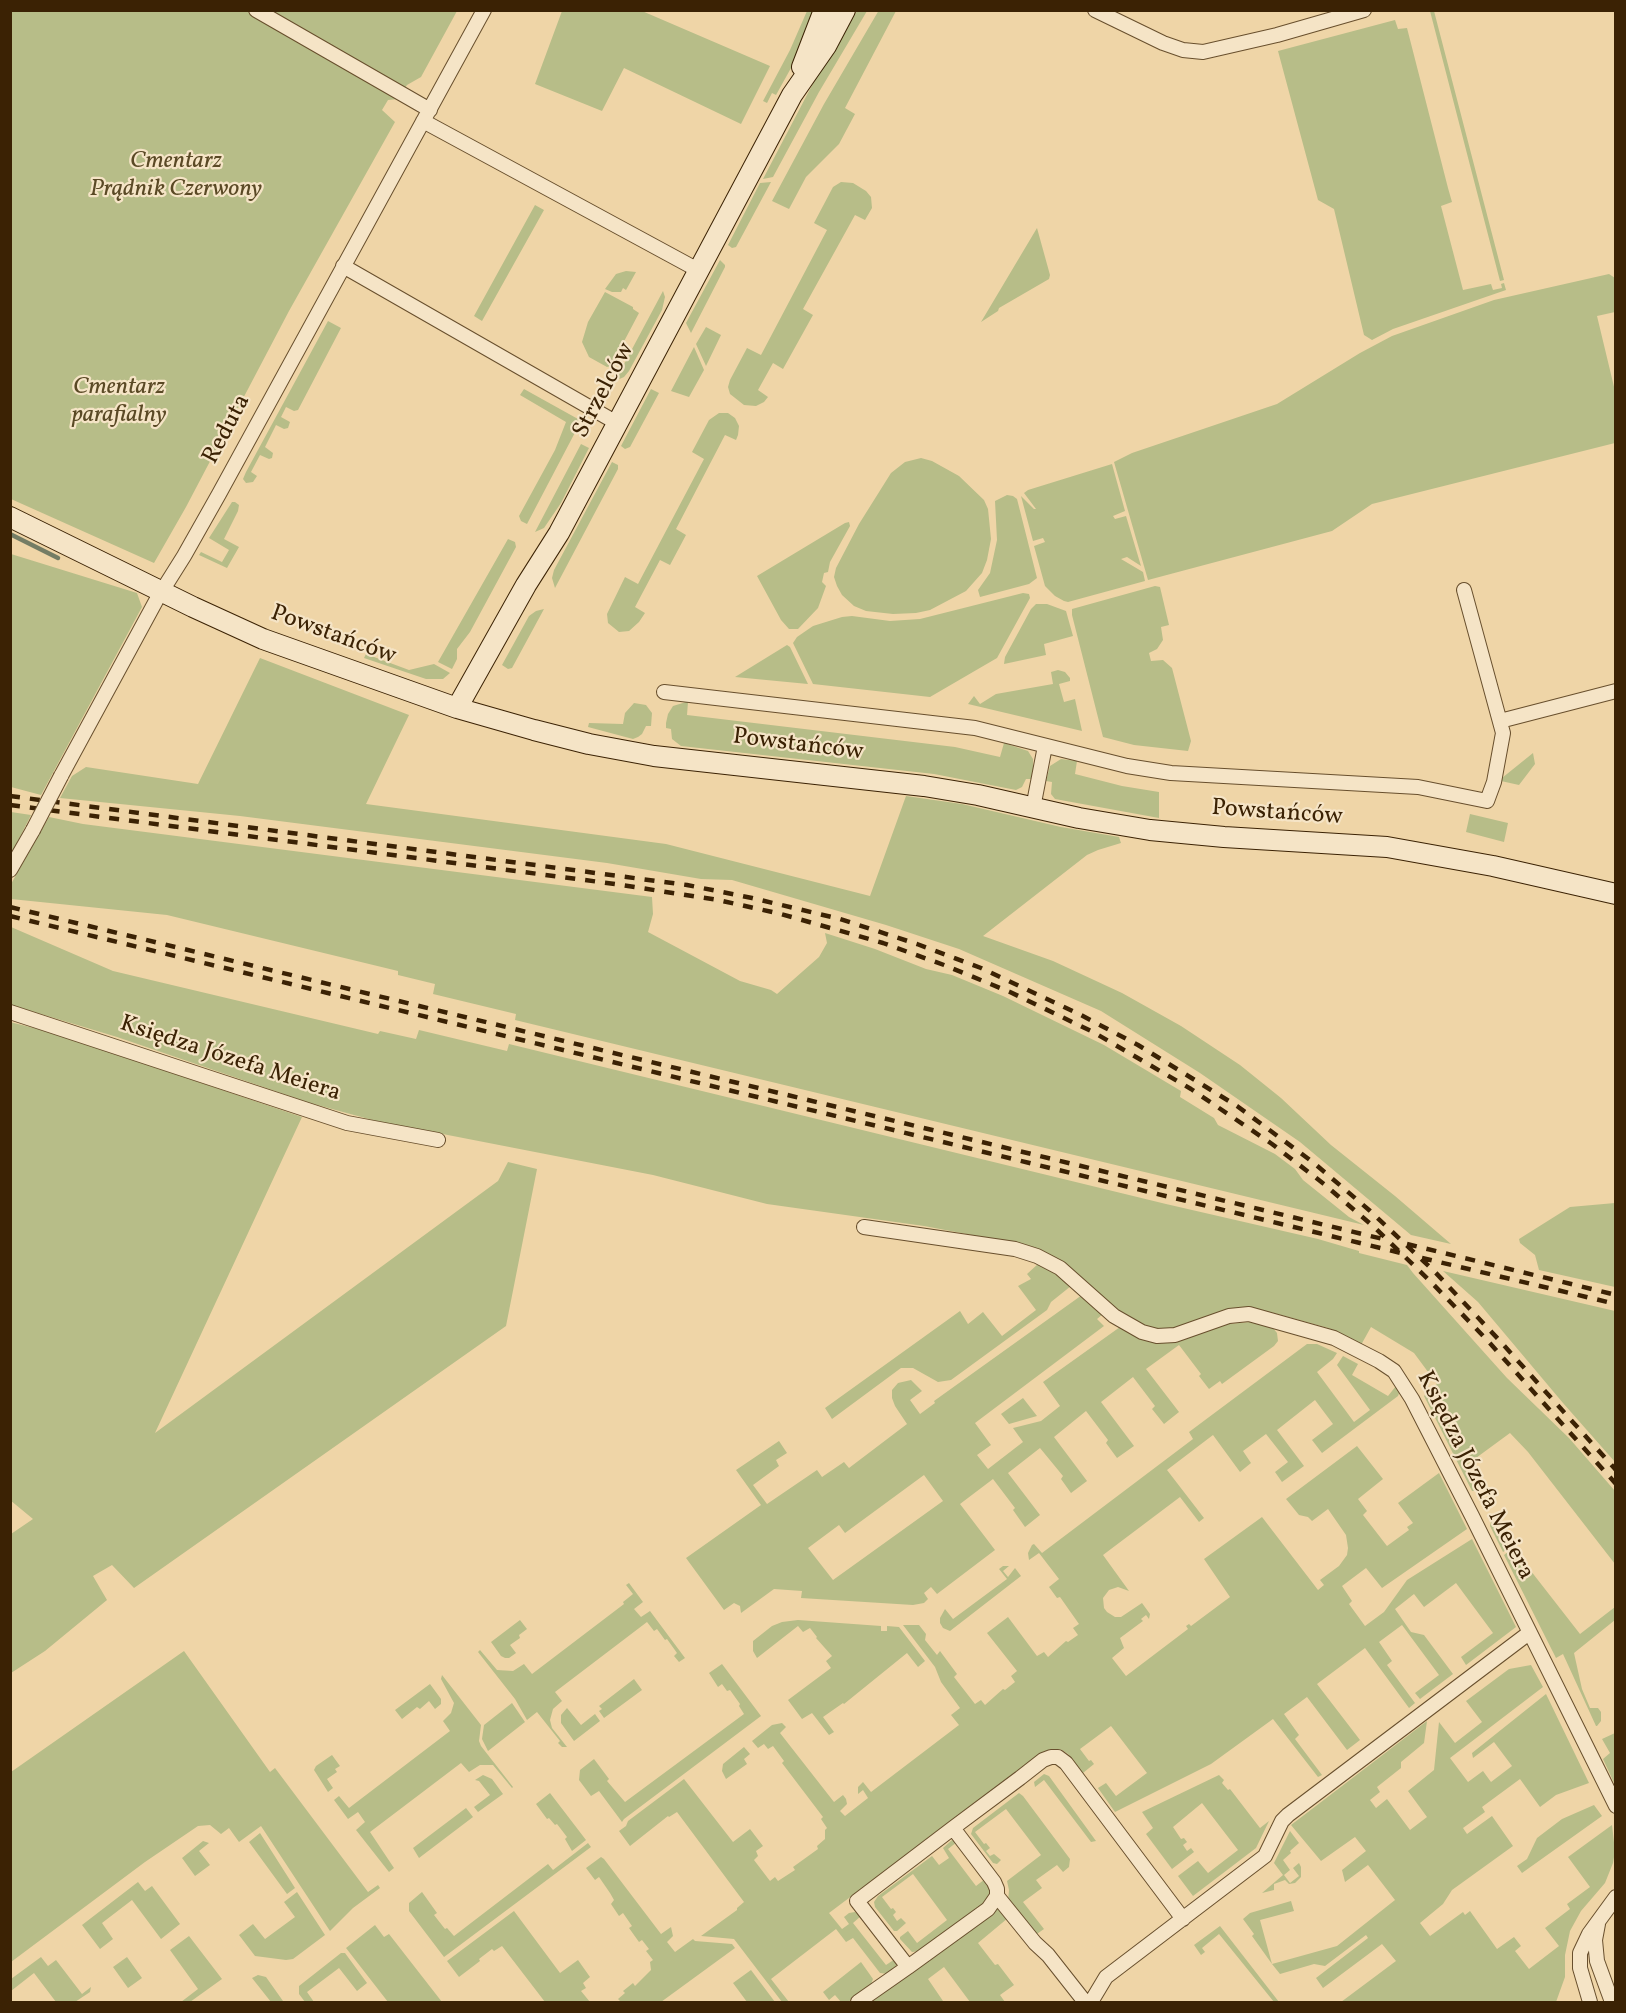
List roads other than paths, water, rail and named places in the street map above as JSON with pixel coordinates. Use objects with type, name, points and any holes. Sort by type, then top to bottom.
[{"type":"street","points":[[256,10],[426,115],[698,270]]},
{"type":"street","name":"Reduta","points":[[10,870],[484,10]]},
{"type":"street","name":"Strzelców","points":[[792,95],[824,10]]},
{"type":"street","name":"Strzelców","points":[[457,708],[526,585],[559,532],[792,95],[826,46],[845,10]]},
{"type":"street","points":[[1095,10],[1162,44],[1183,50],[1203,52],[1270,37],[1364,10]]},
{"type":"street","points":[[343,266],[616,423]]},
{"type":"street","name":"Powstańców","points":[[10,517],[271,643],[457,708],[589,744],[654,756],[924,786],[978,795],[1079,818],[1168,832],[1387,847],[1493,866],[1616,894]]},
{"type":"street","points":[[664,692],[975,728],[1127,766],[1171,773],[1418,787],[1487,801],[1494,782],[1503,733],[1464,590]]},
{"type":"street","points":[[1500,721],[1616,691]]},
{"type":"street","points":[[1034,808],[1045,746]]},
{"type":"street","name":"Księdza Józefa Meiera","points":[[10,1012],[348,1123],[438,1140]]},
{"type":"street","name":"Księdza Józefa Meiera","points":[[864,1227],[1015,1249],[1037,1256],[1060,1268],[1114,1316],[1142,1332],[1164,1336],[1181,1334],[1229,1316],[1249,1314],[1334,1338],[1394,1371],[1404,1385],[1472,1516],[1616,1806]]},
{"type":"street","points":[[1091,2002],[1106,1977],[1265,1856],[1282,1821],[1288,1815],[1529,1633]]},
{"type":"street","points":[[908,1967],[857,1901],[1043,1760],[1058,1757],[1066,1763],[1183,1919]]},
{"type":"street","points":[[858,2002],[988,1909],[997,1896],[994,1882],[953,1828]]},
{"type":"street","points":[[997,1896],[1085,2002]]},
{"type":"street","points":[[1590,2002],[1579,1960],[1585,1941],[1616,1898]]},
{"type":"street","points":[[1600,1919],[1595,1953],[1611,2002]]},
{"type":"waterway","points":[[10,534],[58,558]]},
{"type":"railway","points":[[10,796],[687,885],[840,919],[981,968],[1077,1013],[1138,1045],[1237,1106],[1314,1163],[1369,1210],[1435,1272],[1616,1470]]},
{"type":"railway","points":[[10,805],[615,884],[718,900],[781,914],[883,943],[1010,992],[1093,1032],[1191,1089],[1272,1144],[1324,1184],[1374,1227],[1431,1282],[1488,1341],[1616,1484]]},
{"type":"railway","points":[[10,907],[1387,1240]]},
{"type":"railway","points":[[10,916],[1401,1253]]},
{"type":"railway","points":[[1407,1244],[1616,1295]]},
{"type":"railway","points":[[1422,1258],[1616,1304]]},
{"type":"park label","name":"Cmentarz Prądnik Czerwony","points":[[176,177]]},
{"type":"park label","name":"Cmentarz parafialny","points":[[119,403]]}]
